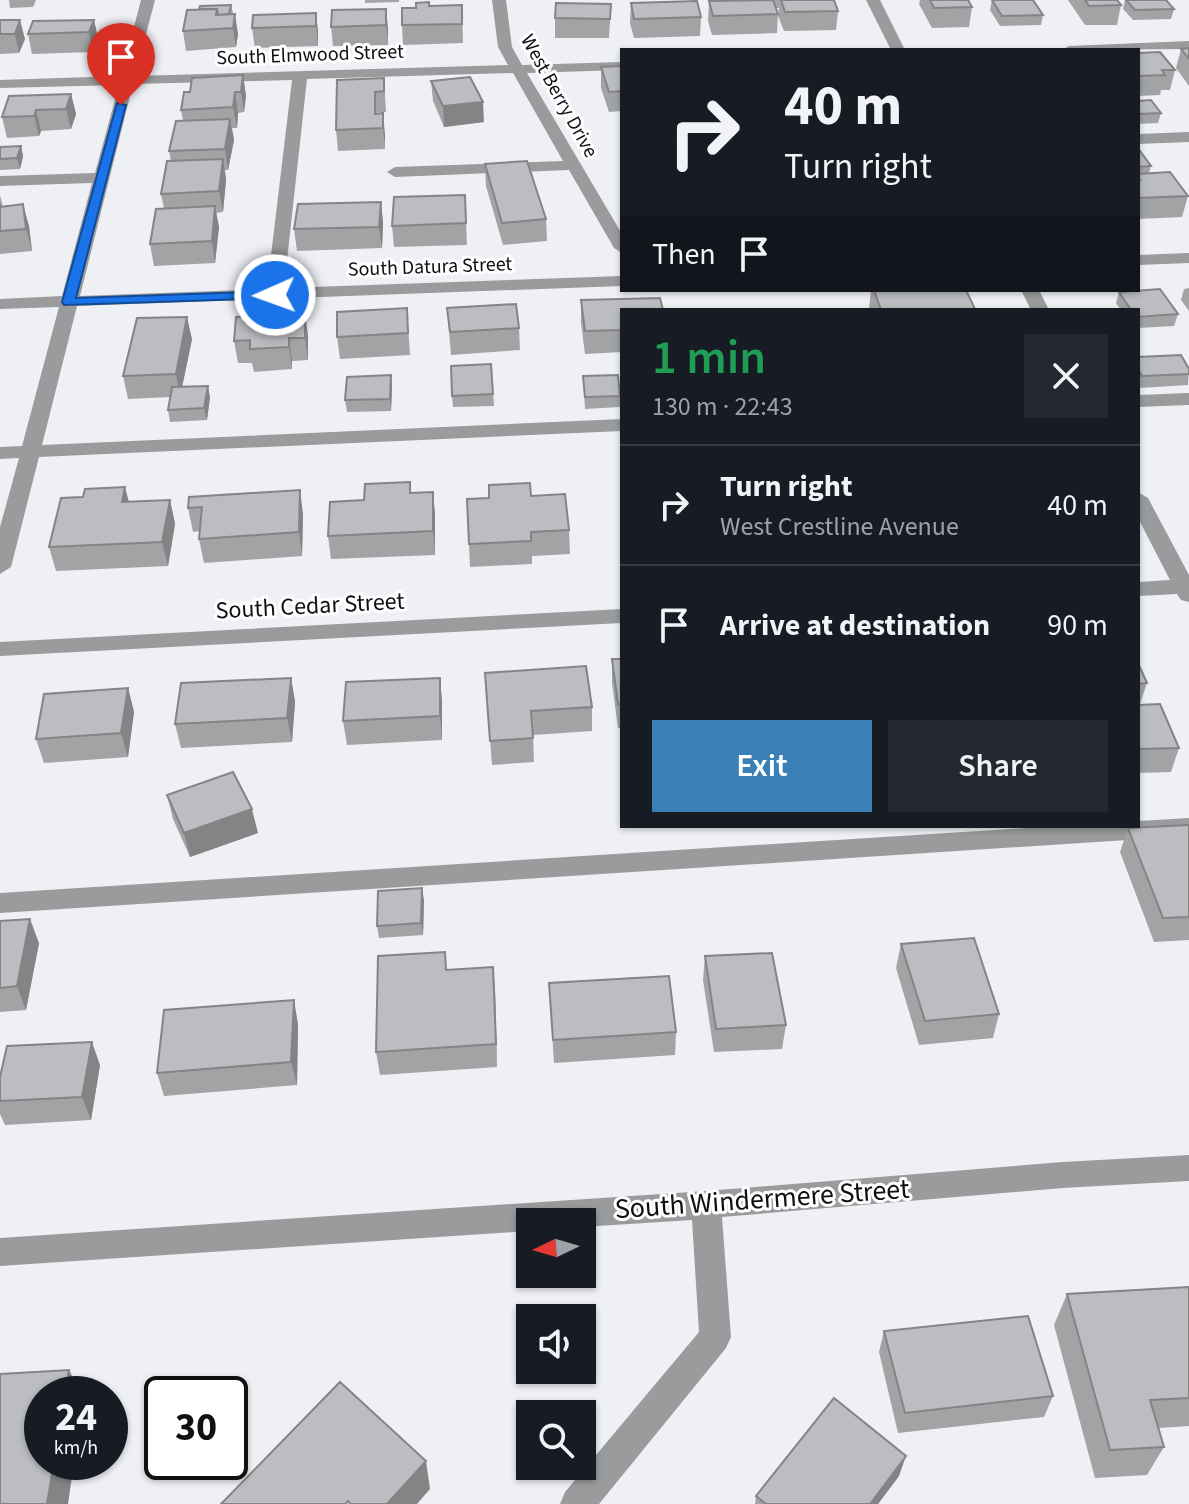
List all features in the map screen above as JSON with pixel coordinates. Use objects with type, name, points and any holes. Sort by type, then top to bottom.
[{"type":"street","points":[[0,567],[148,0]]},
{"type":"street","name":"West Berry Drive","points":[[499,0],[505,47],[620,245]]},
{"type":"street","points":[[873,0],[897,48]]},
{"type":"street","points":[[1117,48],[1189,45]]},
{"type":"street","name":"South Elmwood Street","points":[[0,84],[620,66]]},
{"type":"street","points":[[275,295],[300,75]]},
{"type":"street","points":[[1140,139],[1189,137]]},
{"type":"street","points":[[395,172],[574,165]]},
{"type":"street","points":[[0,181],[101,178]]},
{"type":"street","points":[[1140,260],[1189,258]]},
{"type":"street","name":"South Datura Street","points":[[0,304],[620,281]]},
{"type":"street","points":[[1140,401],[1189,399]]},
{"type":"street","points":[[0,453],[620,425]]},
{"type":"street","points":[[1140,502],[1187,589],[1140,589]]},
{"type":"street","name":"South Cedar Street","points":[[0,649],[620,616]]},
{"type":"street","points":[[0,903],[1189,827]]},
{"type":"street","name":"South Windermere Street","points":[[0,1252],[706,1205],[1189,1168]]},
{"type":"street","points":[[577,1504],[715,1337],[706,1205]]},
{"type":"building","points":[[773,0],[778,14],[713,16],[709,1]]},
{"type":"building","points":[[781,0],[834,0],[838,11],[785,12]]},
{"type":"building","points":[[930,0],[968,0],[972,7],[934,8]]},
{"type":"building","points":[[992,0],[1033,0],[1043,15],[1002,16]]},
{"type":"building","points":[[1085,0],[1117,0],[1121,5],[1089,6]]},
{"type":"building","points":[[1126,0],[1166,0],[1174,9],[1135,10]]},
{"type":"building","points":[[697,1],[701,17],[634,19],[631,3]]},
{"type":"building","points":[[429,2],[429,6],[462,5],[462,24],[402,25],[402,8],[416,8],[416,3]]},
{"type":"building","points":[[556,3],[611,4],[610,19],[555,18]]},
{"type":"building","points":[[231,5],[229,14],[218,15],[217,9],[199,9],[200,6]]},
{"type":"building","points":[[217,9],[216,15],[235,14],[233,28],[183,31],[187,10]]},
{"type":"building","points":[[386,9],[386,25],[331,27],[332,10]]},
{"type":"building","points":[[316,13],[316,26],[252,28],[253,15]]},
{"type":"building","points":[[0,20],[20,20],[15,34],[0,34]]},
{"type":"building","points":[[94,20],[89,32],[28,34],[33,21]]},
{"type":"building","points":[[1189,48],[1189,59],[1181,49]]},
{"type":"building","points":[[1160,52],[1175,70],[1162,70],[1165,75],[1140,76],[1140,53]]},
{"type":"building","points":[[620,66],[620,91],[609,92],[601,67]]},
{"type":"building","points":[[243,75],[241,92],[235,92],[233,107],[181,110],[184,92],[190,92],[192,78]]},
{"type":"building","points":[[470,77],[483,102],[443,106],[431,81]]},
{"type":"building","points":[[384,78],[384,91],[375,92],[375,114],[383,113],[383,128],[336,130],[337,80]]},
{"type":"building","points":[[71,94],[66,109],[36,110],[34,116],[2,117],[9,96]]},
{"type":"building","points":[[1151,100],[1161,113],[1140,114],[1140,101]]},
{"type":"building","points":[[230,119],[225,149],[169,151],[176,121]]},
{"type":"building","points":[[21,146],[17,158],[0,159],[0,147]]},
{"type":"building","points":[[1140,151],[1151,166],[1140,167]]},
{"type":"building","points":[[223,159],[219,191],[161,194],[167,161]]},
{"type":"building","points":[[527,161],[546,219],[502,223],[485,164]]},
{"type":"building","points":[[1170,172],[1188,196],[1140,198],[1140,174]]},
{"type":"building","points":[[465,195],[466,223],[392,226],[394,197]]},
{"type":"building","points":[[381,202],[379,227],[294,229],[298,204]]},
{"type":"building","points":[[23,204],[26,229],[0,231],[0,207]]},
{"type":"building","points":[[215,206],[212,241],[150,244],[156,209]]},
{"type":"building","points":[[1160,289],[1178,314],[1140,317],[1140,308],[1130,308],[1119,292]]},
{"type":"building","points":[[875,292],[967,292],[975,308],[880,308]]},
{"type":"building","points":[[660,298],[662,308],[620,308],[620,330],[585,331],[581,300]]},
{"type":"building","points":[[516,304],[519,328],[450,332],[447,308]]},
{"type":"building","points":[[407,308],[408,333],[337,337],[337,312]]},
{"type":"building","points":[[305,313],[305,338],[289,338],[289,347],[250,349],[250,340],[234,341],[236,317]]},
{"type":"building","points":[[187,317],[176,374],[123,376],[137,318]]},
{"type":"building","points":[[1181,355],[1189,374],[1142,376],[1140,357]]},
{"type":"building","points":[[491,364],[493,394],[452,396],[451,366]]},
{"type":"building","points":[[391,375],[390,399],[345,400],[347,377]]},
{"type":"building","points":[[618,375],[620,396],[585,397],[583,376]]},
{"type":"building","points":[[208,386],[204,408],[168,410],[172,387]]},
{"type":"building","points":[[410,482],[410,493],[433,492],[433,531],[328,536],[330,502],[364,500],[365,484]]},
{"type":"building","points":[[530,483],[531,496],[565,494],[569,530],[531,532],[531,541],[469,544],[467,499],[489,498],[489,485]]},
{"type":"building","points":[[125,487],[122,502],[170,500],[162,542],[49,547],[61,498],[83,497],[85,489]]},
{"type":"building","points":[[300,490],[299,532],[199,539],[202,507],[188,508],[189,497]]},
{"type":"building","points":[[612,659],[620,659],[618,704]]},
{"type":"building","points":[[586,666],[592,707],[531,711],[533,738],[490,741],[485,673]]},
{"type":"building","points":[[1140,667],[1147,683],[1140,684]]},
{"type":"building","points":[[291,678],[287,718],[175,724],[181,683]]},
{"type":"building","points":[[440,678],[440,716],[343,721],[346,682]]},
{"type":"building","points":[[128,688],[121,733],[36,739],[44,694]]},
{"type":"building","points":[[1160,704],[1179,748],[1140,749],[1140,705]]},
{"type":"building","points":[[233,772],[252,809],[184,833],[167,795]]},
{"type":"building","points":[[1189,825],[1189,917],[1163,918],[1128,828]]},
{"type":"building","points":[[422,888],[421,923],[377,926],[378,891]]},
{"type":"building","points":[[30,919],[17,986],[0,988],[0,921]]},
{"type":"building","points":[[974,938],[999,1014],[925,1021],[901,944]]},
{"type":"building","points":[[445,952],[446,970],[493,967],[496,1044],[376,1052],[378,956]]},
{"type":"building","points":[[772,953],[786,1025],[716,1029],[705,956]]},
{"type":"building","points":[[669,976],[676,1032],[553,1040],[549,983]]},
{"type":"building","points":[[294,1000],[291,1062],[157,1073],[164,1010]]},
{"type":"building","points":[[92,1042],[82,1097],[0,1101],[0,1077],[7,1046]]},
{"type":"building","points":[[1189,1287],[1189,1398],[1150,1400],[1164,1447],[1110,1450],[1067,1294]]},
{"type":"building","points":[[1028,1316],[1053,1396],[905,1413],[884,1331]]},
{"type":"building","points":[[69,1370],[68,1376],[24,1376],[24,1480],[51,1480],[47,1504],[0,1504],[0,1374]]},
{"type":"building","points":[[340,1382],[426,1461],[387,1504],[351,1504],[348,1501],[346,1504],[221,1504],[248,1480],[248,1476]]},
{"type":"building","points":[[834,1398],[906,1456],[870,1504],[766,1504],[756,1496]]},
{"type":"route","points":[[121,105],[68,302],[275,295]]}]
